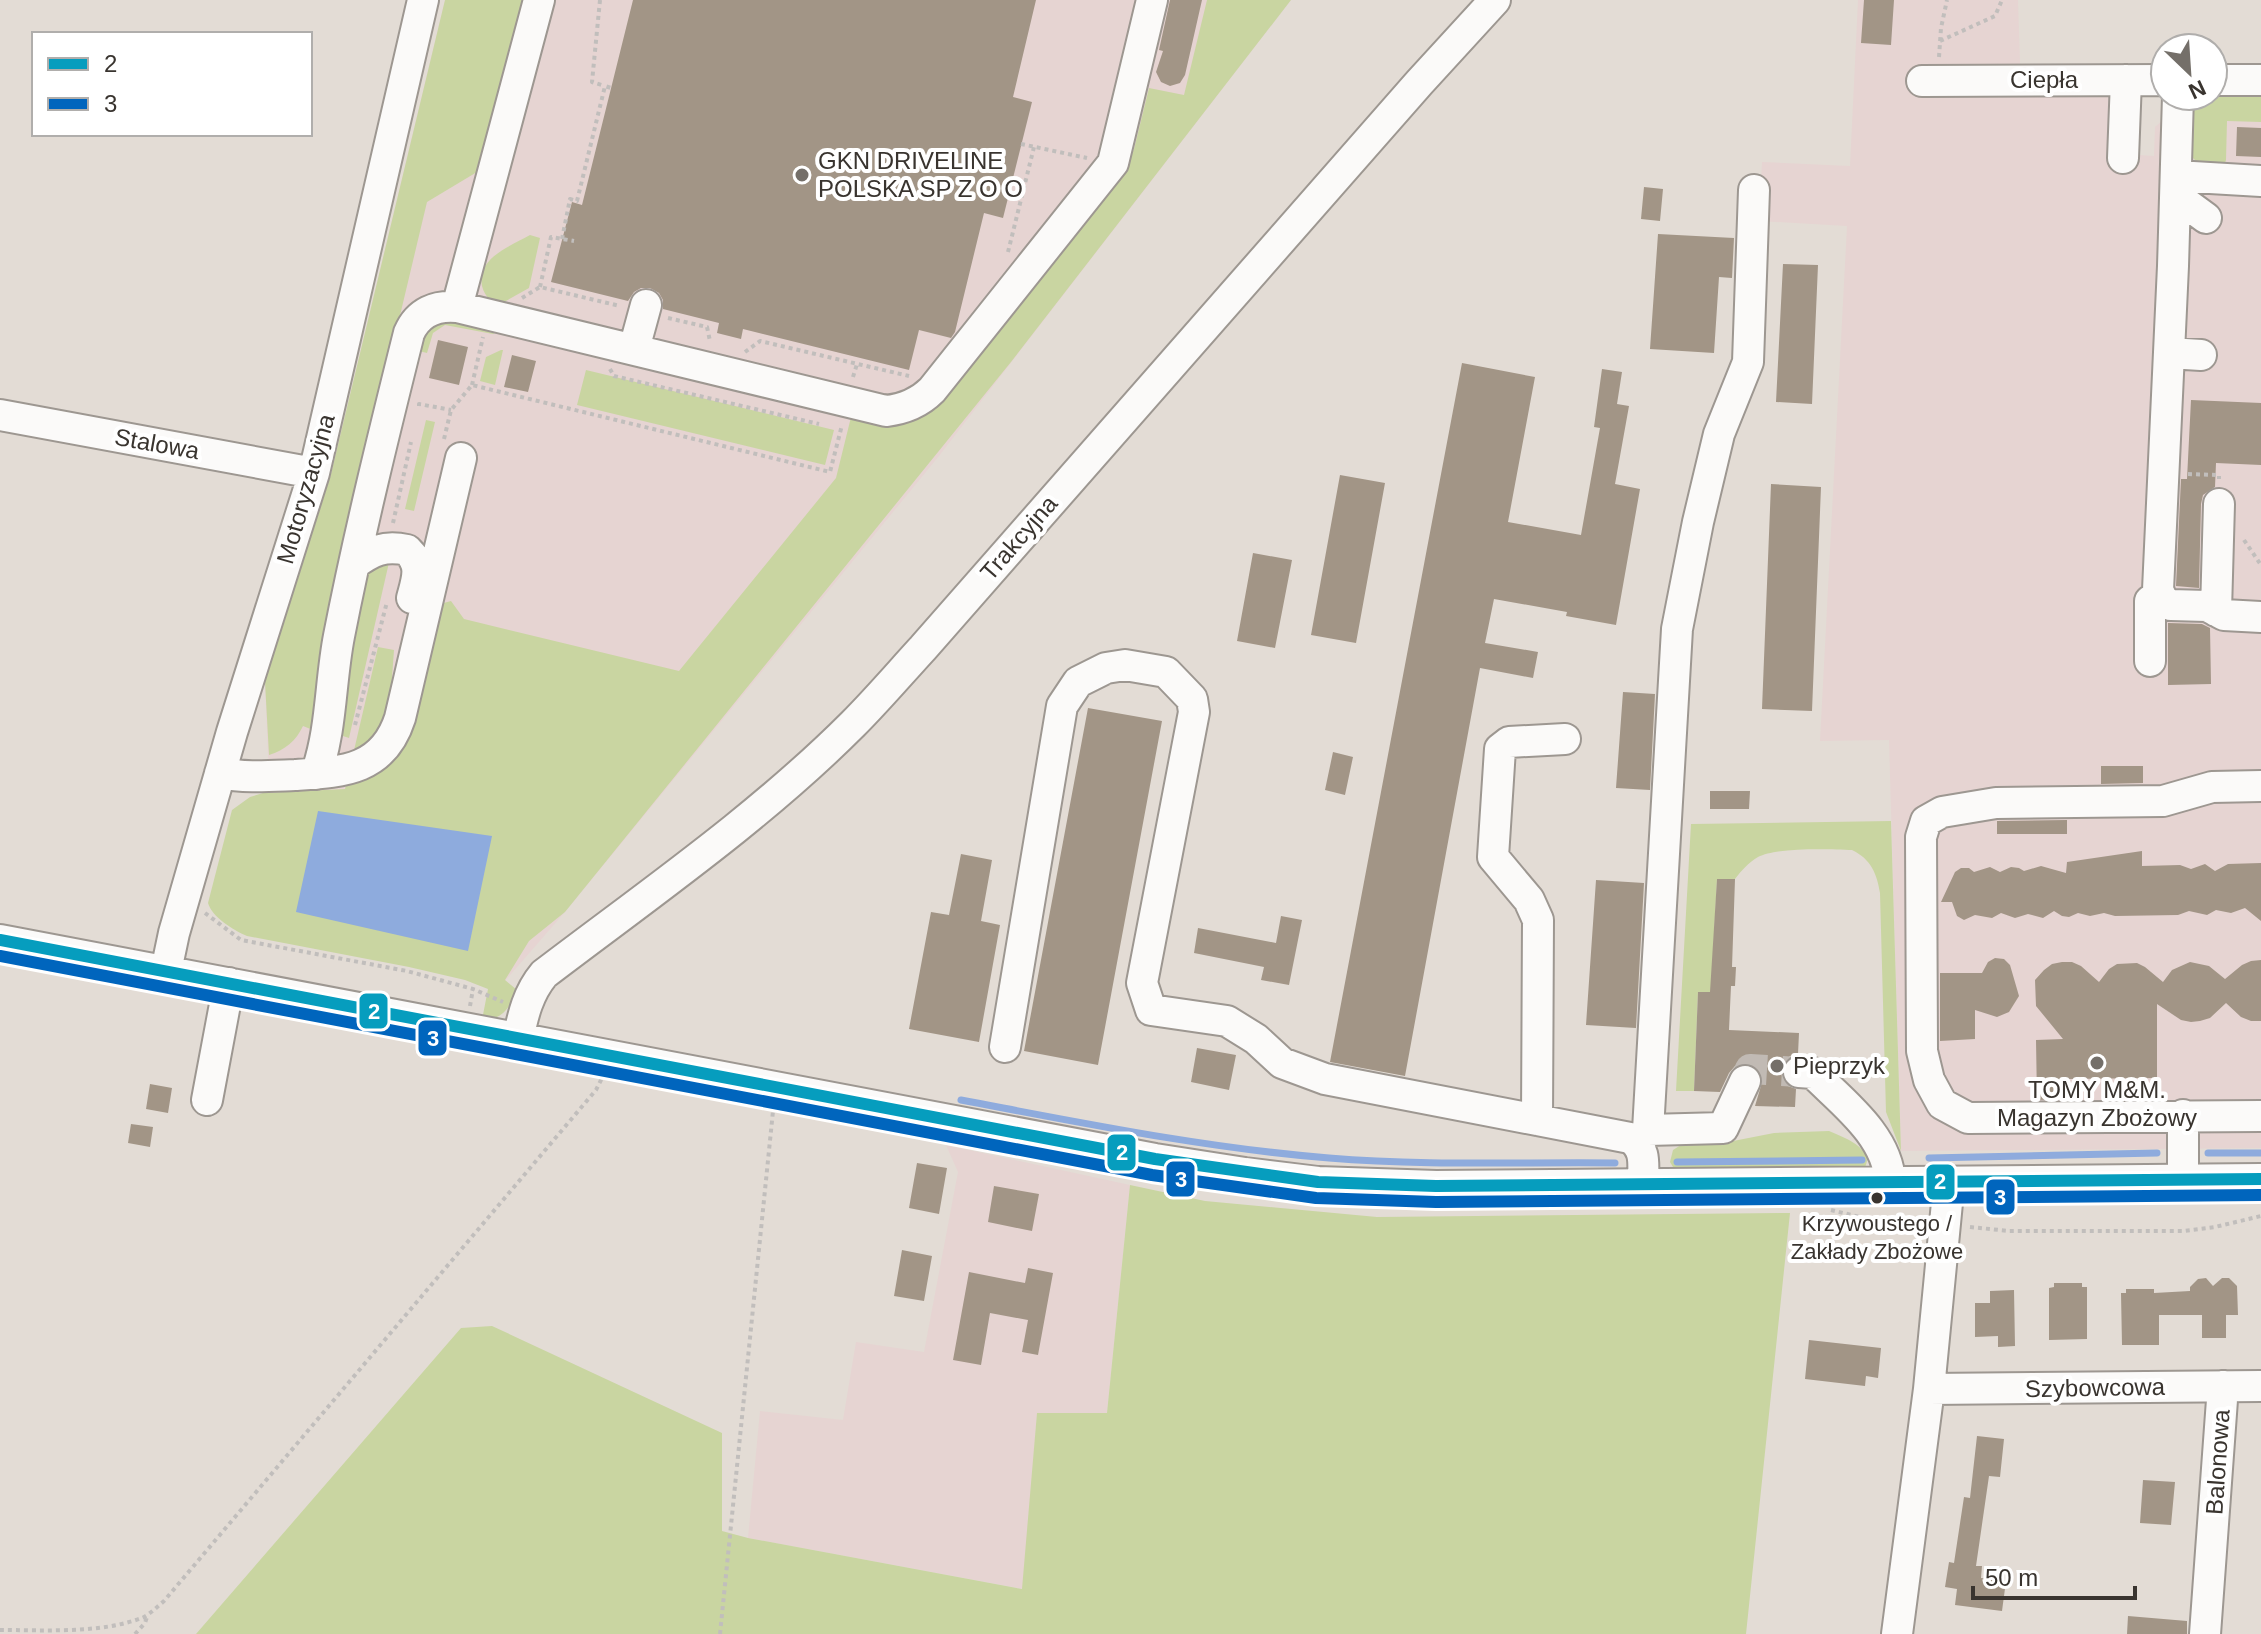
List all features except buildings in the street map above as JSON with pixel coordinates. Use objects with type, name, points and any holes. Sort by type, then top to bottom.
[{"type":"street","name":"Motoryzacyjna","points":[[166,971],[220,773],[314,473],[423,0]]},
{"type":"street","points":[[457,307],[539,0]]},
{"type":"street","points":[[316,774],[328,733],[338,640],[354,564],[411,328],[420,316],[436,308],[457,307],[886,411],[901,409],[925,396],[1113,163],[1152,0]]},
{"type":"street","name":"Trakcyjna","points":[[521,1025],[533,991],[544,974],[722,839],[852,724],[923,648],[1495,0]]},
{"type":"street","points":[[2123,158],[2126,80]]},
{"type":"street","name":"Ciepła","points":[[1930,81],[2149,80]]},
{"type":"street","points":[[2229,80],[2261,80]]},
{"type":"street","points":[[2150,661],[2147,601],[2158,590],[2169,353],[2170,184],[2177,112]]},
{"type":"street","points":[[2170,184],[2261,181]]},
{"type":"street","points":[[2170,184],[2206,218]]},
{"type":"street","points":[[1643,1183],[1643,1136],[1677,629],[1719,434],[1748,362],[1754,190]]},
{"type":"street","points":[[634,349],[646,305]]},
{"type":"street","points":[[2169,353],[2201,355]]},
{"type":"street","name":"Stalowa","points":[[0,415],[314,473]]},
{"type":"street","points":[[220,773],[243,778],[343,771],[361,766],[386,746],[396,728],[411,666],[453,450]]},
{"type":"street","points":[[2216,611],[2219,504]]},
{"type":"street","points":[[354,564],[382,548],[407,550],[416,561],[418,574],[404,632],[411,666]]},
{"type":"street","points":[[2147,601],[2207,606],[2224,615],[2261,617]]},
{"type":"street","points":[[1005,1047],[1062,706],[1078,682],[1106,668],[1125,665],[1166,672],[1192,699],[1194,712],[1142,983],[1151,1010],[1227,1021],[1256,1039],[1282,1063],[1325,1079],[1619,1135],[1643,1136],[1723,1128],[1745,1081]]},
{"type":"street","points":[[1537,1120],[1538,920],[1529,900],[1493,857],[1500,749],[1509,742],[1565,739]]},
{"type":"street","points":[[2261,786],[2212,787],[2163,801],[1996,803],[1942,812],[1926,821],[1921,837],[1922,1051],[1929,1080],[1942,1104],[1968,1118],[2261,1116]]},
{"type":"street","points":[[0,940],[229,983],[521,1025],[606,1056],[1155,1159],[1318,1182],[1436,1186],[2261,1179]]},
{"type":"street","points":[[207,1100],[229,983]]},
{"type":"street","points":[[1799,1072],[1813,1073],[1871,1131],[1889,1169],[1890,1182]]},
{"type":"street","points":[[2183,1115],[2183,1180]]},
{"type":"street","points":[[1897,1634],[1929,1389],[1949,1182]]},
{"type":"street","name":"Balonowa","points":[[2205,1634],[2223,1386]]},
{"type":"street","name":"Szybowcowa","points":[[1929,1389],[2261,1386]]},
{"type":"path","points":[[562,239],[570,199],[577,201],[608,87],[592,82],[600,0]]},
{"type":"path","points":[[1930,81],[1947,0]]},
{"type":"path","points":[[1939,41],[1995,16],[2002,0]]},
{"type":"path","points":[[1008,254],[1034,147]]},
{"type":"path","points":[[540,287],[551,237],[574,241]]},
{"type":"path","points":[[453,450],[451,410],[472,385],[483,337]]},
{"type":"path","points":[[760,341],[921,379]]},
{"type":"path","points":[[472,385],[830,472],[857,364]]},
{"type":"path","points":[[416,419],[419,404],[451,410]]},
{"type":"path","points":[[392,527],[413,434]]},
{"type":"path","points":[[2181,474],[2219,475],[2219,504]]},
{"type":"path","points":[[2244,541],[2261,565]]},
{"type":"path","points":[[201,907],[215,922],[241,940],[420,974],[473,989],[521,1025]]},
{"type":"path","points":[[0,1630],[75,1630],[127,1624],[147,1615],[164,1601],[596,1090],[606,1056]]},
{"type":"path","points":[[720,1634],[778,1088]]},
{"type":"path","points":[[1820,1207],[1872,1220],[2009,1231],[2183,1231],[2261,1216]]},
{"type":"path","points":[[135,1634],[145,1623],[147,1615]]},
{"type":"shaded area","points":[[445,0],[1291,0],[939,456],[505,981],[251,935],[271,825],[265,682],[331,474]]},
{"type":"shaded area","points":[[1858,0],[2018,0],[2021,93],[2112,94],[2138,155],[2154,156],[2155,127],[2164,119],[2186,119],[2190,112],[2229,112],[2229,96],[2261,95],[2261,1148],[1901,1151],[1889,740],[1820,741],[1847,226],[1759,221],[1762,162],[1850,166]]},
{"type":"shaded area","points":[[946,1145],[1130,1185],[1107,1413],[1037,1414],[1023,1589],[748,1538],[760,1411],[843,1420],[856,1342],[924,1352],[958,1172]]},
{"type":"green space","points":[[445,0],[523,0],[486,154],[477,172],[427,202],[358,492],[313,730],[303,726],[289,744],[269,755],[265,682],[331,474]]},
{"type":"green space","points":[[1207,0],[1291,0],[1011,362],[565,912],[529,941],[505,980],[517,990],[504,1012],[495,1018],[482,1020],[488,989],[465,980],[247,936],[218,918],[208,903],[232,810],[250,797],[263,793],[345,789],[347,781],[367,773],[440,604],[451,601],[464,619],[679,671],[836,478],[852,413],[884,421],[1128,163],[1149,88],[1184,95]]},
{"type":"green space","points":[[2229,94],[2261,95],[2261,122],[2227,121],[2224,166],[2200,165],[2190,155],[2192,112],[2229,112]]},
{"type":"green space","points":[[530,235],[540,238],[529,288],[504,302],[503,308],[490,300],[483,290],[484,268],[497,254]]},
{"type":"green space","points":[[445,319],[498,329],[493,334],[445,325],[433,333],[427,353],[419,351],[428,332]]},
{"type":"green space","points":[[501,350],[495,385],[480,381],[486,357]]},
{"type":"green space","points":[[586,370],[834,430],[825,465],[577,405]]},
{"type":"green space","points":[[426,420],[435,422],[414,511],[405,509]]},
{"type":"green space","points":[[390,558],[349,738],[340,735],[343,689],[364,572]]},
{"type":"green space","points":[[378,647],[394,650],[390,705],[384,729],[352,759]]},
{"type":"green space","points":[[1891,821],[1901,1151],[1886,1112],[1880,893],[1872,868],[1852,850],[1804,849],[1767,854],[1751,862],[1735,879],[1717,879],[1711,992],[1698,992],[1694,1091],[1676,1091],[1691,824]]},
{"type":"green space","points":[[1829,1131],[1860,1148],[1868,1158],[1864,1171],[1676,1172],[1670,1162],[1673,1150],[1684,1143],[1723,1143],[1774,1133]]},
{"type":"green space","points":[[1130,1185],[1205,1201],[1377,1217],[1790,1213],[1746,1634],[196,1634],[461,1328],[492,1326],[722,1433],[722,1531],[1022,1589],[1037,1413],[1107,1413]]},
{"type":"water","points":[[318,811],[492,836],[468,951],[296,912]]},
{"type":"waterway","points":[[961,1100],[1144,1134],[1283,1154],[1400,1162],[1615,1163]]},
{"type":"waterway","points":[[1929,1158],[2157,1153]]},
{"type":"waterway","points":[[2208,1153],[2261,1153]]},
{"type":"waterway","points":[[1677,1162],[1862,1160]]},
{"type":"tunnel","points":[[1745,1081],[1750,1069],[1799,1072]]},
{"type":"transit line","name":"2","points":[[0,940],[1155,1159],[1318,1182],[1436,1186],[2261,1179]]},
{"type":"transit line","name":"3","points":[[0,956],[1152,1175],[1316,1198],[1436,1202],[2261,1195]]},
{"type":"place","name":"GKN DRIVELINE POLSKA SP Z O O","points":[[802,175]]},
{"type":"place","name":"TOMY M&M. Magazyn Zbożowy","points":[[2097,1063]]},
{"type":"place","name":"Pieprzyk","points":[[1777,1066]]},
{"type":"place","name":"Krzywoustego / Zakłady Zbożowe","points":[[1877,1198]]}]
